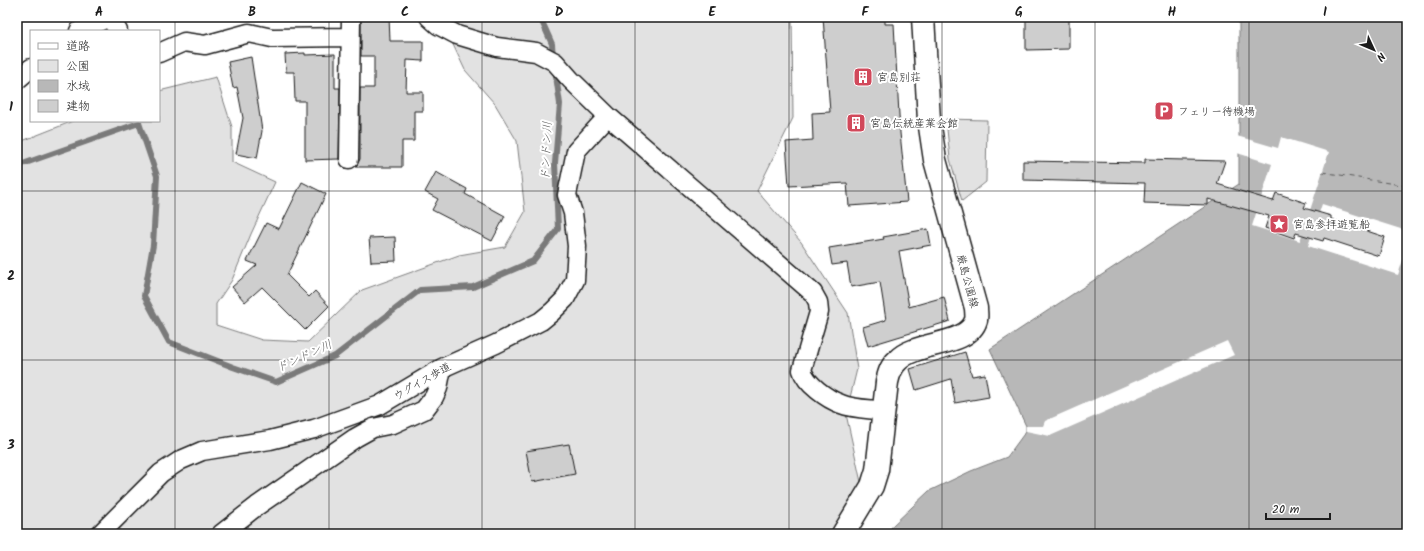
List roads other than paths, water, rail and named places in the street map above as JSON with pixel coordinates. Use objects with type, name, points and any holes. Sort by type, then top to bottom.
[{"type":"main road","name":"厳島公園線","points":[[843,534],[872,486],[880,455],[887,382],[890,369],[898,359],[910,352],[961,336],[970,330],[976,319],[976,308],[935,160],[928,114],[923,17]]},
{"type":"street","points":[[81,30],[109,17],[117,30]]},
{"type":"street","points":[[349,159],[351,17]]},
{"type":"street","points":[[429,17],[438,25],[457,35],[497,47],[536,52],[555,62],[570,80],[608,116],[813,293],[818,302],[819,312],[802,370],[804,376],[820,391],[841,404],[884,411]]},
{"type":"street","points":[[160,53],[184,42],[205,45],[249,33],[272,38],[350,37]]},
{"type":"street","points":[[17,80],[30,69]]},
{"type":"street","name":"ウグイス歩道","points":[[100,534],[161,473],[181,460],[202,451],[270,440],[322,426],[380,405],[442,368],[541,322],[565,299],[575,280],[578,246],[573,214],[567,195],[576,151],[608,116]]},
{"type":"street","points":[[221,534],[256,506],[355,438],[373,428],[393,424],[424,410],[434,397],[438,388],[442,368]]},
{"type":"water","points":[[1239,17],[1407,17],[1407,534],[888,534],[893,525],[929,491],[971,471],[1007,457],[1026,431],[1026,426],[990,349],[1239,184]]},
{"type":"waterway","name":"ドンドン川","points":[[540,17],[552,44],[553,58]]},
{"type":"waterway","name":"ドンドン川","points":[[17,166],[139,123],[157,176],[153,245],[144,296],[169,342],[276,382],[335,356],[420,290],[473,287],[533,261],[558,229],[555,163],[560,104],[555,69]]},
{"type":"place","name":"宮島別荘","points":[[863,77]]},
{"type":"place","name":"フェリー待機場","points":[[1164,111]]},
{"type":"place","name":"宮島伝統産業会館","points":[[856,123]]},
{"type":"place","name":"宮島参拝遊覧船","points":[[1279,224]]}]
